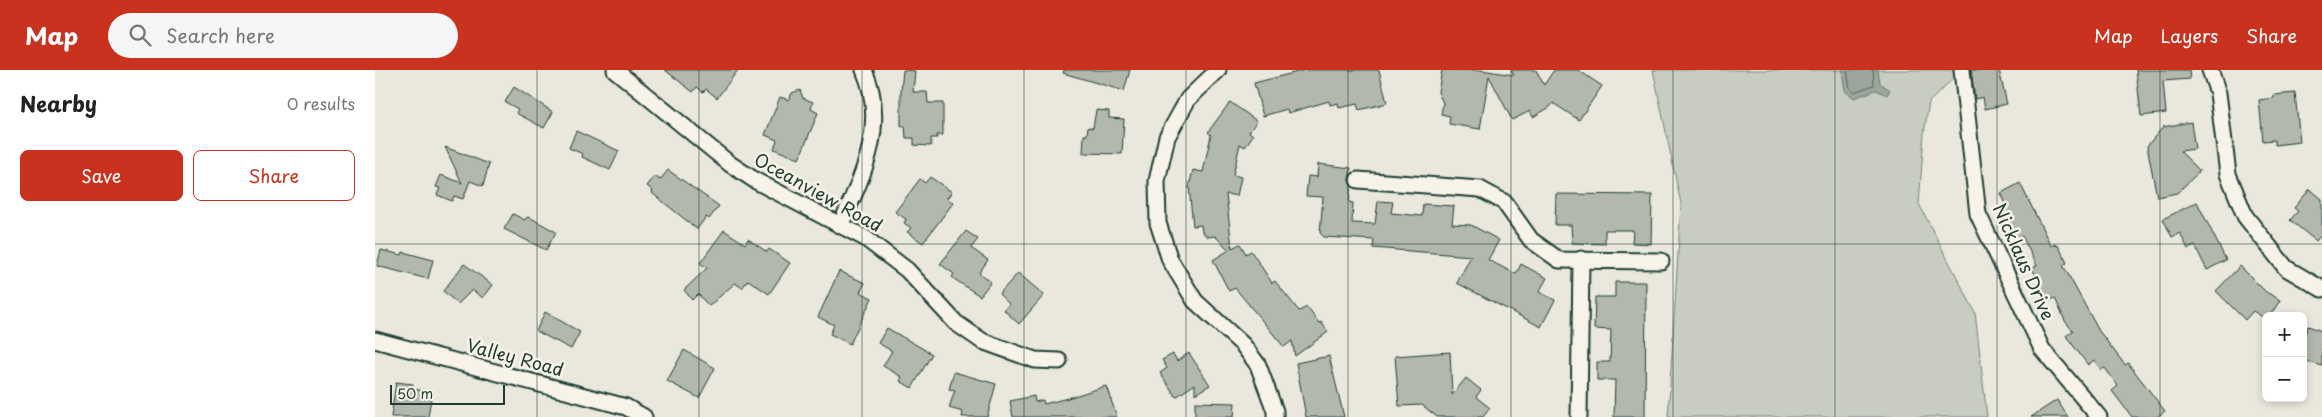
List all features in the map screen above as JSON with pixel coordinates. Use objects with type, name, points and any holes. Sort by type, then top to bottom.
[{"type":"street","name":"Oceanview Road","points":[[615,70],[730,164],[756,181],[865,238],[907,270],[956,323],[982,341],[1035,360],[1059,361]]},
{"type":"street","points":[[841,224],[866,167],[874,124],[869,82],[864,70]]},
{"type":"street","points":[[1218,70],[1188,98],[1167,137],[1157,181],[1159,223],[1170,260],[1195,300],[1243,345],[1258,365],[1275,411],[1275,417]]},
{"type":"street","name":"Nicklaus Drive","points":[[1962,70],[1978,214],[2042,349],[2099,417]]},
{"type":"street","points":[[2211,70],[2218,93],[2228,174],[2245,216],[2286,268],[2322,289]]},
{"type":"street","points":[[1358,180],[1480,189],[1504,202],[1531,240],[1559,260],[1661,261]]},
{"type":"street","points":[[1579,417],[1581,260]]},
{"type":"street","name":"Valley Road","points":[[375,340],[626,407],[644,417]]},
{"type":"shaded area","points":[[1653,70],[1962,70],[1929,102],[1924,134],[1919,204],[1975,312],[1987,417],[1668,417],[1681,204]]},
{"type":"water","points":[[1842,70],[1878,70],[1880,83],[1890,90],[1887,95],[1876,90],[1854,98],[1845,91]]},
{"type":"building","points":[[665,70],[738,70],[717,98],[706,89],[703,92],[697,87],[693,92]]},
{"type":"building","points":[[903,70],[915,71],[913,92],[927,92],[928,103],[943,103],[943,135],[931,138],[931,146],[914,145],[914,138],[906,138],[905,126],[901,126]]},
{"type":"building","points":[[1064,70],[1130,70],[1124,91],[1063,73]]},
{"type":"building","points":[[1305,70],[1379,70],[1387,103],[1359,110],[1357,104],[1339,108],[1338,103],[1330,105],[1329,101],[1288,113],[1287,109],[1263,116],[1254,83]]},
{"type":"building","points":[[1442,70],[1481,70],[1514,75],[1511,70],[1536,70],[1544,85],[1554,70],[1578,70],[1602,86],[1579,120],[1553,103],[1550,107],[1533,117],[1530,111],[1512,120],[1489,76],[1480,129],[1449,124],[1450,116],[1441,114],[1443,103],[1438,92]]},
{"type":"building","points":[[1971,70],[1999,70],[2007,104],[1985,109],[1983,97],[1975,99]]},
{"type":"building","points":[[2136,70],[2189,70],[2190,79],[2163,81],[2166,113],[2141,116]]},
{"type":"building","points":[[514,87],[553,112],[544,128],[516,113],[518,109],[505,102]]},
{"type":"building","points":[[800,90],[803,98],[813,102],[811,109],[818,113],[799,159],[774,149],[777,140],[765,135],[780,97],[789,100],[792,93]]},
{"type":"building","points":[[2295,93],[2300,142],[2275,145],[2275,140],[2263,141],[2259,100],[2274,98],[2274,95]]},
{"type":"building","points":[[1230,102],[1257,121],[1249,132],[1253,135],[1245,147],[1240,144],[1233,175],[1241,177],[1237,196],[1226,194],[1232,248],[1240,244],[1246,254],[1251,251],[1272,283],[1275,281],[1299,311],[1307,307],[1328,332],[1295,356],[1292,341],[1284,347],[1235,288],[1229,291],[1213,260],[1229,250],[1215,236],[1208,237],[1202,232],[1201,225],[1193,226],[1189,187],[1193,170],[1203,172],[1211,135],[1208,132]]},
{"type":"building","points":[[1096,110],[1109,111],[1109,118],[1124,119],[1122,154],[1083,153],[1084,135],[1087,135],[1088,127],[1093,128]]},
{"type":"building","points":[[2191,122],[2195,149],[2180,151],[2200,171],[2177,193],[2157,197],[2147,146],[2163,127]]},
{"type":"building","points":[[576,131],[619,151],[610,170],[582,157],[583,154],[569,148]]},
{"type":"building","points":[[445,147],[489,164],[483,186],[470,181],[463,199],[454,196],[452,201],[437,195],[440,188],[436,187],[441,175],[462,183]]},
{"type":"building","points":[[1318,164],[1351,168],[1349,202],[1353,203],[1352,223],[1375,224],[1378,201],[1393,202],[1391,213],[1422,216],[1423,204],[1454,206],[1452,224],[1471,225],[1499,240],[1488,260],[1516,274],[1521,264],[1547,278],[1539,292],[1555,300],[1541,327],[1457,283],[1471,256],[1373,248],[1374,240],[1324,237],[1320,233],[1323,197],[1306,196],[1308,176],[1317,177]]},
{"type":"building","points":[[668,170],[719,206],[709,219],[706,217],[697,229],[652,193],[653,191],[647,186],[655,176],[660,180]]},
{"type":"building","points":[[930,177],[952,192],[947,198],[953,203],[923,243],[907,232],[911,228],[904,223],[906,219],[895,212],[920,179],[925,183]]},
{"type":"building","points":[[2020,183],[2051,246],[2058,245],[2067,263],[2063,265],[2099,331],[2125,365],[2128,363],[2165,411],[2157,417],[2132,417],[2112,391],[2118,386],[2105,368],[2101,370],[2094,360],[2088,365],[2066,336],[2073,331],[2065,321],[2055,298],[2049,301],[2032,268],[2037,266],[2022,236],[2015,239],[1999,207],[2006,204],[2001,193]]},
{"type":"building","points":[[2310,189],[2322,199],[2322,234],[2316,241],[2290,220],[2298,211],[2294,208]]},
{"type":"building","points":[[1556,194],[1652,195],[1651,244],[1632,243],[1633,230],[1605,230],[1605,244],[1572,243],[1571,225],[1555,225]]},
{"type":"building","points":[[2197,202],[2226,260],[2207,270],[2195,246],[2188,249],[2180,233],[2172,237],[2163,219]]},
{"type":"building","points":[[513,214],[525,220],[527,217],[531,218],[556,232],[546,250],[504,229]]},
{"type":"building","points":[[724,230],[745,244],[748,239],[767,252],[769,249],[790,263],[769,294],[748,280],[742,288],[735,283],[709,306],[698,294],[692,300],[684,290],[707,268],[700,263]]},
{"type":"building","points":[[966,231],[978,239],[971,248],[988,260],[979,273],[991,282],[980,296],[954,279],[952,277],[954,274],[940,264]]},
{"type":"building","points":[[381,250],[402,255],[403,252],[433,260],[428,279],[377,266]]},
{"type":"building","points":[[464,264],[493,285],[483,298],[472,290],[458,304],[443,291]]},
{"type":"building","points":[[2240,266],[2266,292],[2280,300],[2272,312],[2262,312],[2262,317],[2253,311],[2245,320],[2216,291]]},
{"type":"building","points":[[839,271],[865,283],[860,292],[872,298],[850,344],[830,334],[834,325],[818,317]]},
{"type":"building","points":[[1018,273],[1044,295],[1019,324],[1004,310],[1009,304],[999,294]]},
{"type":"building","points":[[1615,282],[1646,282],[1645,417],[1614,417],[1615,380],[1597,380],[1597,362],[1610,362],[1611,330],[1594,329],[1595,297],[1615,297]]},
{"type":"building","points":[[545,312],[580,332],[571,349],[536,331]]},
{"type":"building","points":[[2308,326],[2322,331],[2322,366],[2307,361]]},
{"type":"building","points":[[887,328],[932,354],[912,388],[900,381],[902,377],[883,366],[892,351],[878,343]]},
{"type":"building","points":[[684,350],[715,368],[699,398],[667,381]]},
{"type":"building","points":[[1450,352],[1452,395],[1466,378],[1481,390],[1476,397],[1490,408],[1483,417],[1437,417],[1422,405],[1399,406],[1395,356]]},
{"type":"building","points":[[1189,353],[1210,385],[1195,394],[1195,384],[1176,397],[1160,373],[1167,368],[1162,360],[1173,354],[1177,361]]},
{"type":"building","points":[[1329,356],[1344,417],[1306,417],[1296,363]]},
{"type":"building","points":[[954,372],[996,384],[987,417],[962,417],[963,412],[949,408],[955,390],[949,389]]},
{"type":"building","points":[[396,382],[413,384],[412,389],[432,392],[428,417],[391,417]]},
{"type":"building","points":[[1106,386],[1117,417],[1013,417],[1010,401],[1034,396],[1035,402],[1043,400],[1044,404]]},
{"type":"building","points":[[2057,400],[2068,417],[2031,417]]},
{"type":"building","points":[[1195,402],[1235,403],[1234,417],[1195,417]]}]
